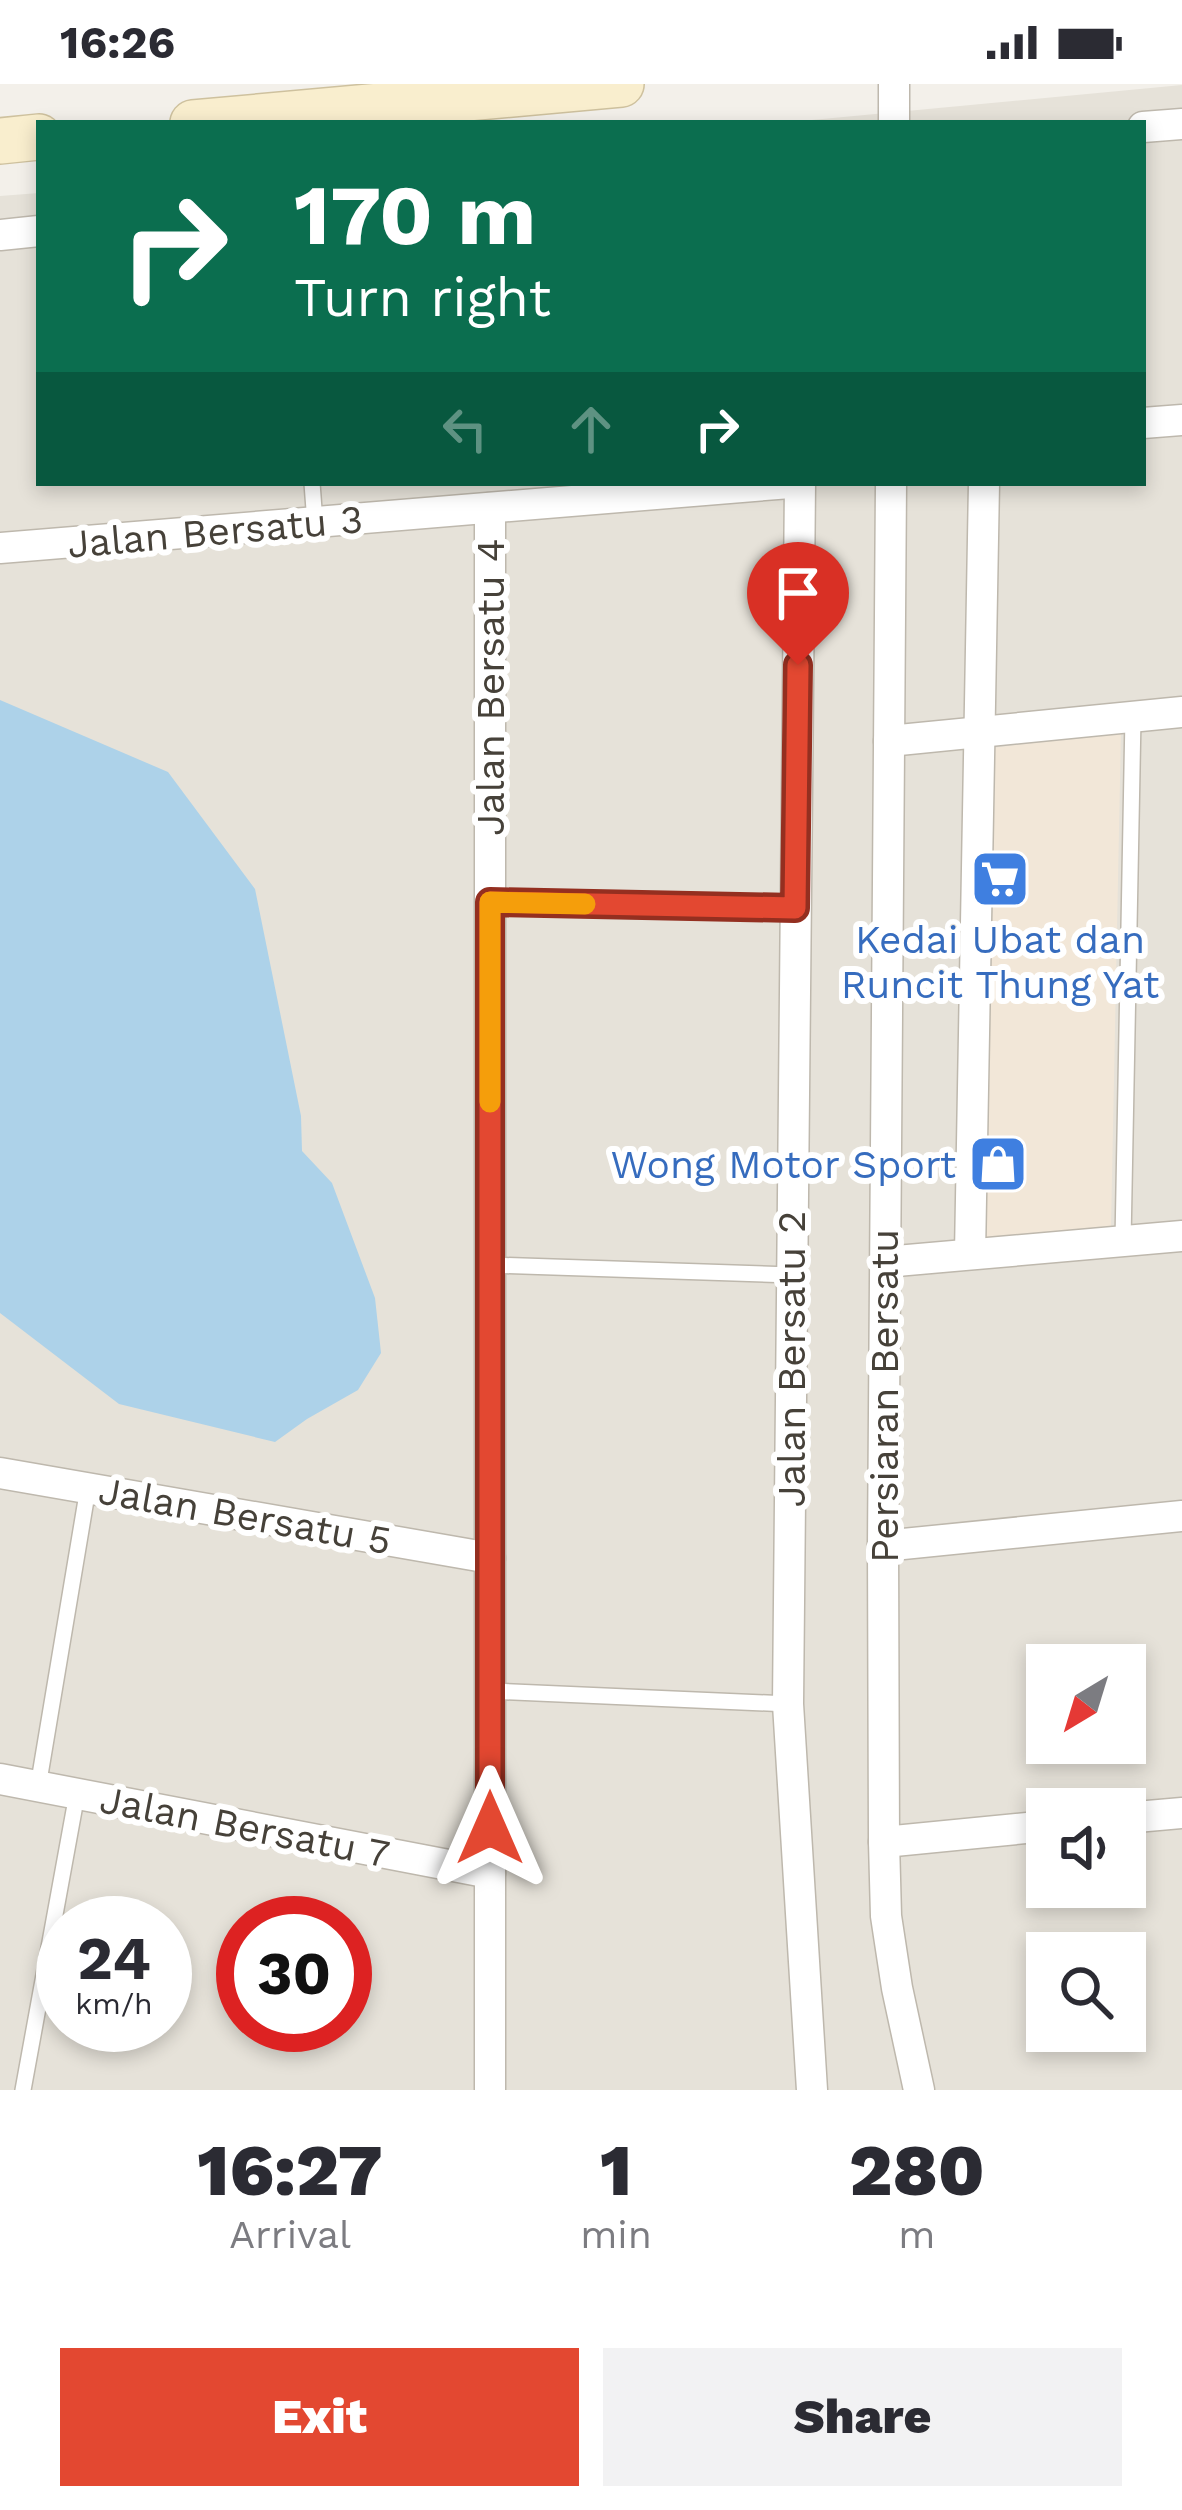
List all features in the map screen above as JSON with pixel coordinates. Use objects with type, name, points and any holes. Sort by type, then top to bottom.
[{"type":"street","points":[[226,120],[621,84]]},
{"type":"street","points":[[893,120],[894,84]]},
{"type":"street","points":[[1146,127],[1182,124]]},
{"type":"street","points":[[0,141],[36,137]]},
{"type":"street","points":[[0,235],[36,232]]},
{"type":"street","points":[[1146,423],[1182,420]]},
{"type":"street","name":"Jalan Bersatu 3","points":[[0,548],[754,486]]},
{"type":"street","name":"Jalan Bersatu 2","points":[[800,486],[788,1704],[812,2090]]},
{"type":"street","name":"Persiaran Bersatu","points":[[891,486],[884,1842],[886,1916],[919,2090]]},
{"type":"street","points":[[970,1254],[984,486]]},
{"type":"street","name":"Jalan Bersatu 4","points":[[490,508],[490,2090]]},
{"type":"street","points":[[889,741],[1182,712]]},
{"type":"street","points":[[885,1262],[1182,1236]]},
{"type":"street","name":"Jalan Bersatu 5","points":[[0,1473],[490,1558]]},
{"type":"street","points":[[883,1546],[1182,1516]]},
{"type":"street","name":"Jalan Bersatu 7","points":[[0,1779],[490,1873]]},
{"type":"street","points":[[1146,1816],[1182,1813]]},
{"type":"street","points":[[884,1842],[1026,1828]]},
{"type":"lane","points":[[312,486],[315,523]]},
{"type":"lane","points":[[1123,1241],[1133,717]]},
{"type":"lane","points":[[490,902],[795,908]]},
{"type":"lane","points":[[490,1265],[791,1275]]},
{"type":"lane","points":[[38,1786],[88,1488]]},
{"type":"lane","points":[[490,1691],[788,1704]]},
{"type":"lane","points":[[23,2090],[77,1794]]},
{"type":"shaded area","points":[[1182,85],[1182,2090],[0,2090],[0,196],[36,193],[36,486],[1146,486],[1146,120],[812,120]]},
{"type":"shaded area","points":[[1121,730],[1111,1227],[984,1238],[993,748]]},
{"type":"water","points":[[0,700],[168,772],[255,889],[301,1116],[302,1151],[332,1183],[375,1298],[381,1353],[358,1390],[275,1442],[119,1404],[0,1313]]},
{"type":"slow traffic","points":[[490,1102],[490,902],[585,904]]},
{"type":"place","name":"Kedai Ubat dan Runcit Thung Yat","points":[[1000,879]]},
{"type":"place","name":"Wong Motor Sport","points":[[998,1164]]},
{"type":"route","points":[[490,1828],[490,902],[795,908],[798,665]]}]
